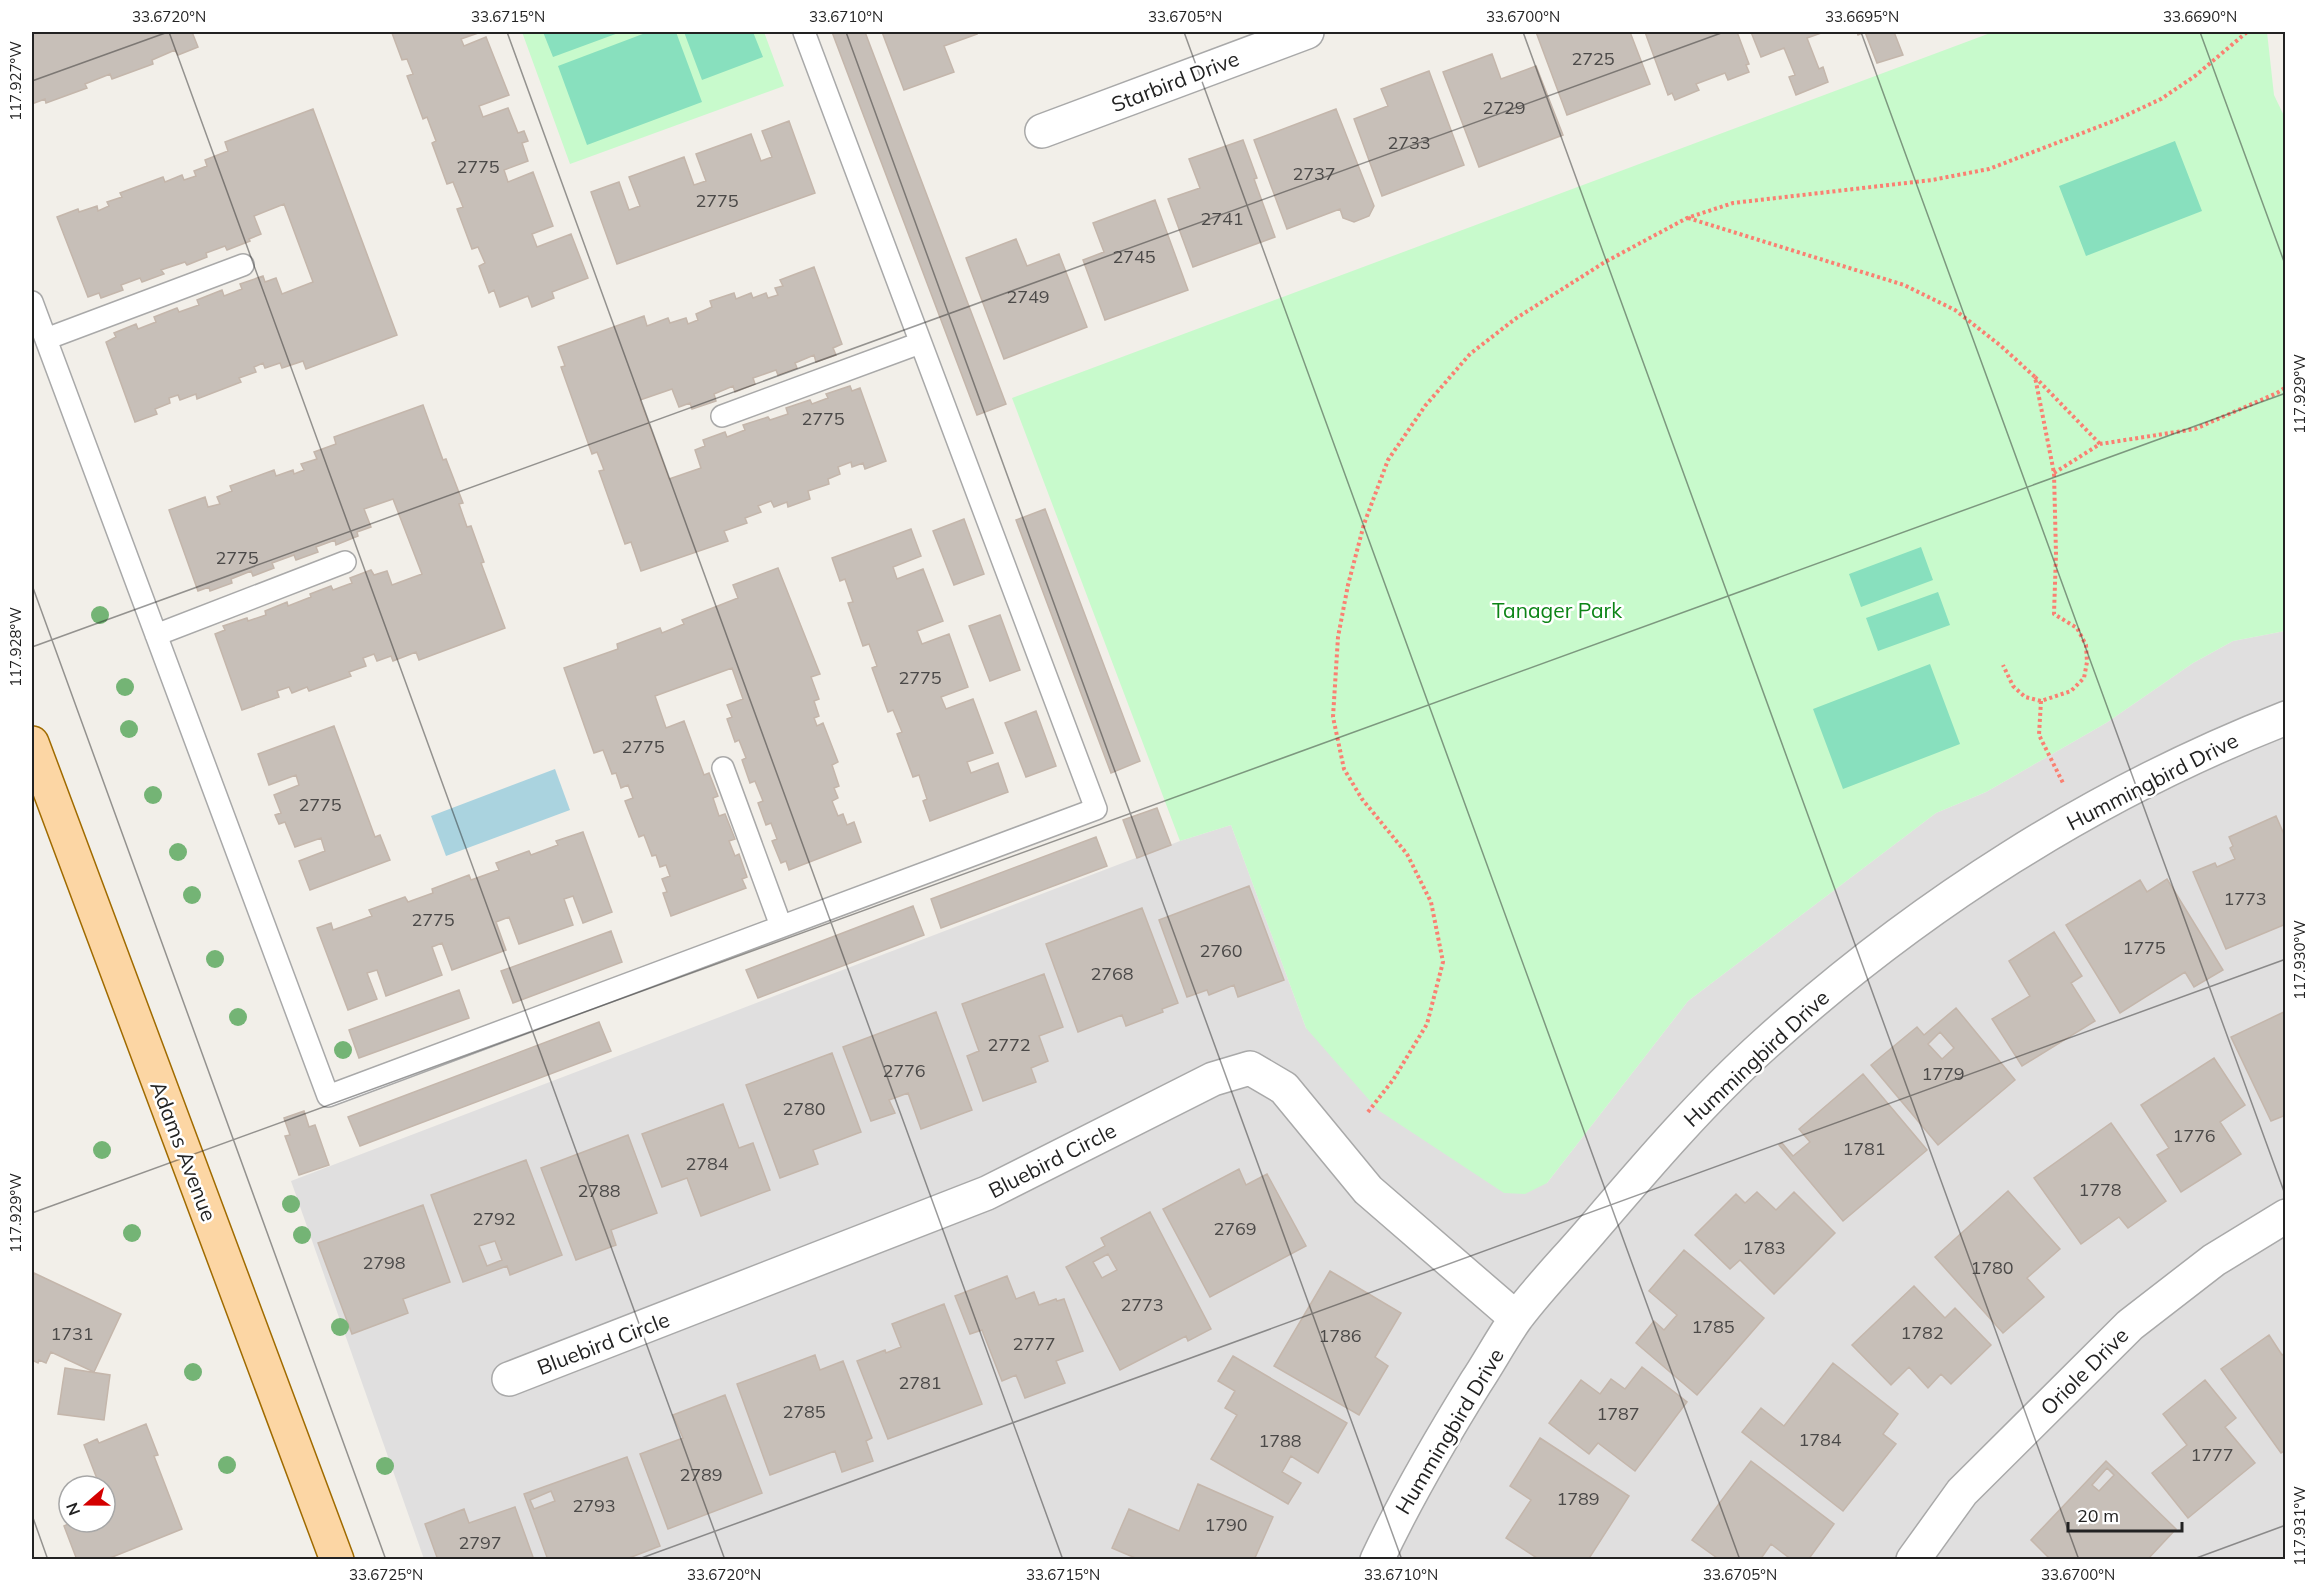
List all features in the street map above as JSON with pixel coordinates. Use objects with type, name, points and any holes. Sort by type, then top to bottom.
[{"type":"main road","name":"Adams Avenue","points":[[32,743],[337,1560]]},
{"type":"street","name":"Starbird Drive","points":[[1042,131],[1307,32]]},
{"type":"street","name":"Hummingbird Drive","points":[[1377,1560],[1397,1517],[1443,1435],[1516,1318],[1644,1169],[1708,1099],[1763,1046],[1821,995],[1957,892],[2081,815],[2151,777],[2286,718]]},
{"type":"street","name":"Bluebird Circle","points":[[509,1379],[987,1193],[1213,1079],[1250,1068],[1284,1088],[1368,1190],[1516,1318]]},
{"type":"street","name":"Oriole Drive","points":[[1913,1560],[1962,1492],[2130,1325],[2214,1260],[2286,1216]]},
{"type":"lane","points":[[32,302],[328,1096],[1096,809],[804,32]]},
{"type":"lane","points":[[45,339],[243,265]]},
{"type":"lane","points":[[722,416],[920,343]]},
{"type":"lane","points":[[156,635],[345,562]]},
{"type":"lane","points":[[723,768],[781,926]]},
{"type":"path","points":[[1368,1112],[1393,1080],[1427,1024],[1443,962],[1431,902],[1407,854],[1362,799],[1344,769],[1333,717],[1338,637],[1348,585],[1364,524],[1388,460],[1425,406],[1470,354],[1515,319],[1605,262],[1687,218],[1732,203],[1932,180],[1989,169],[2116,120],[2161,99],[2195,76],[2247,32]]},
{"type":"path","points":[[1687,218],[1904,285],[1954,310],[2001,346],[2035,377],[2100,444]]},
{"type":"path","points":[[2002,665],[2013,686],[2025,697],[2041,701],[2071,691],[2084,678],[2087,662],[2086,645],[2077,628],[2054,614],[2056,554],[2054,473],[2035,377]]},
{"type":"path","points":[[2054,473],[2100,444],[2195,429],[2286,387]]},
{"type":"path","points":[[2041,701],[2039,735],[2052,764],[2081,815]]},
{"type":"shaded area","points":[[2285,631],[2285,1559],[424,1559],[291,1181],[1180,841],[1231,825],[1306,1028],[1547,1183],[1688,1001],[1936,813],[1986,792],[2106,723],[2193,663],[2233,641]]},
{"type":"green space","points":[[522,32],[764,32],[784,86],[570,164]]},
{"type":"green space","points":[[543,32],[621,32],[553,57]]},
{"type":"green space","points":[[648,32],[676,32],[702,102],[587,145],[558,66]]},
{"type":"green space","points":[[684,32],[753,32],[763,57],[702,80]]},
{"type":"green space","name":"Tanager Park","points":[[1993,32],[2267,32],[2274,95],[2286,120],[2285,631],[2233,641],[2193,663],[2106,723],[1986,792],[1936,813],[1688,1001],[1547,1183],[1525,1194],[1504,1193],[1378,1110],[1306,1028],[1231,825],[1180,841],[1012,398]]},
{"type":"green space","points":[[2175,141],[2202,211],[2086,256],[2059,186]]},
{"type":"green space","points":[[1921,547],[1933,580],[1861,607],[1849,574]]},
{"type":"green space","points":[[1938,592],[1950,625],[1878,651],[1866,618]]},
{"type":"green space","points":[[1930,664],[1960,744],[1843,789],[1813,709]]},
{"type":"water","points":[[555,769],[570,810],[446,856],[431,816]]},
{"type":"building","points":[[32,32],[192,32],[198,47],[178,55],[175,50],[152,60],[153,64],[112,79],[110,74],[85,84],[87,88],[46,103],[45,99],[32,104]]},
{"type":"building","points":[[481,32],[461,39],[464,46],[486,37],[509,95],[479,106],[483,117],[508,108],[518,133],[524,131],[528,141],[522,143],[528,161],[504,170],[508,182],[533,172],[553,226],[532,234],[537,247],[571,234],[588,278],[552,292],[554,298],[532,307],[528,296],[500,307],[494,290],[489,293],[479,266],[485,263],[478,247],[472,249],[457,209],[463,207],[453,182],[447,184],[432,143],[436,141],[427,117],[423,119],[407,76],[413,74],[407,59],[402,60],[392,33]]},
{"type":"building","points":[[832,32],[865,32],[1006,404],[977,415]]},
{"type":"building","points":[[882,32],[976,32],[977,34],[944,46],[954,72],[904,90]]},
{"type":"building","points":[[1536,32],[1630,32],[1650,84],[1567,115]]},
{"type":"building","points":[[1645,32],[1737,32],[1749,64],[1746,65],[1749,72],[1728,80],[1725,73],[1696,84],[1699,90],[1675,100],[1672,93],[1668,95]]},
{"type":"building","points":[[1751,32],[1824,32],[1807,38],[1819,69],[1823,67],[1828,82],[1796,95],[1789,77],[1795,75],[1784,48],[1761,57]]},
{"type":"building","points":[[1865,32],[1894,32],[1903,55],[1877,63]]},
{"type":"building","points":[[1492,54],[1501,79],[1536,66],[1563,135],[1479,167],[1443,72]]},
{"type":"building","points":[[1429,71],[1464,165],[1382,196],[1354,119],[1388,106],[1381,89]]},
{"type":"building","points":[[313,109],[397,335],[306,369],[303,361],[282,368],[280,363],[265,368],[263,363],[254,367],[256,372],[239,378],[241,382],[197,399],[196,394],[180,400],[178,395],[169,398],[170,403],[155,409],[157,414],[135,422],[106,342],[116,337],[114,333],[136,324],[138,329],[156,322],[154,317],[177,308],[179,312],[199,305],[197,300],[222,290],[224,296],[242,289],[240,284],[263,276],[265,282],[276,278],[282,294],[313,282],[284,204],[254,216],[261,234],[249,239],[250,241],[227,250],[225,246],[206,253],[207,257],[187,265],[185,262],[161,270],[164,274],[142,282],[140,278],[121,285],[123,290],[101,298],[99,293],[88,297],[57,217],[78,209],[79,212],[97,206],[98,211],[109,206],[107,202],[122,197],[120,193],[163,177],[165,182],[182,175],[184,180],[196,176],[194,171],[207,166],[205,160],[228,151],[225,142]]},
{"type":"building","points":[[1336,109],[1374,206],[1369,216],[1354,222],[1343,218],[1340,209],[1287,229],[1254,140]]},
{"type":"building","points":[[789,121],[815,193],[617,264],[591,192],[619,182],[629,210],[640,206],[629,177],[684,157],[694,185],[706,181],[696,154],[751,134],[761,161],[772,157],[762,131]]},
{"type":"building","points":[[1243,140],[1275,237],[1193,267],[1168,199],[1200,188],[1189,159]]},
{"type":"building","points":[[1155,200],[1188,290],[1105,320],[1083,260],[1104,252],[1093,223]]},
{"type":"building","points":[[1016,239],[1027,266],[1059,254],[1087,327],[1004,359],[966,258]]},
{"type":"building","points":[[814,267],[842,344],[833,348],[836,355],[816,362],[814,355],[795,363],[797,368],[778,375],[776,370],[753,378],[755,384],[735,392],[733,386],[714,394],[716,401],[692,409],[690,403],[679,407],[672,389],[640,400],[669,479],[701,468],[695,450],[705,446],[703,440],[725,432],[727,437],[745,430],[743,425],[768,417],[770,420],[788,414],[786,408],[810,400],[812,404],[828,398],[826,394],[850,386],[852,391],[860,388],[886,461],[865,469],[863,463],[852,467],[851,462],[838,467],[840,474],[828,479],[829,484],[808,491],[810,499],[788,507],[787,502],[774,507],[771,501],[758,506],[761,512],[745,518],[747,523],[724,531],[728,541],[641,571],[631,542],[625,544],[599,471],[604,470],[597,452],[592,454],[561,367],[565,366],[558,347],[644,316],[647,326],[668,318],[670,323],[686,318],[688,324],[698,320],[696,314],[712,307],[710,301],[734,293],[736,299],[751,293],[753,298],[766,293],[768,298],[778,295],[775,288],[783,286],[780,280]]},
{"type":"building","points":[[423,405],[443,460],[446,459],[463,503],[459,504],[467,527],[471,526],[484,562],[481,563],[505,628],[419,660],[416,652],[393,661],[391,656],[377,661],[374,654],[363,658],[366,666],[349,672],[351,676],[309,691],[307,687],[292,693],[289,687],[277,691],[279,697],[242,710],[215,634],[225,630],[223,626],[247,618],[248,621],[266,615],[265,611],[287,602],[288,606],[331,586],[333,590],[352,583],[350,578],[371,570],[374,575],[387,571],[392,585],[422,574],[393,499],[364,509],[371,527],[357,532],[358,536],[336,545],[335,540],[316,547],[318,552],[296,560],[294,555],[272,563],[274,568],[253,576],[251,571],[231,579],[232,583],[210,591],[209,587],[198,591],[169,510],[205,497],[208,507],[220,504],[217,497],[232,491],[230,486],[274,470],[276,476],[293,470],[294,474],[304,470],[301,464],[317,459],[314,452],[336,444],[334,437]]},
{"type":"building","points":[[1045,509],[1140,761],[1111,773],[1016,520]]},
{"type":"building","points":[[964,519],[984,574],[954,585],[933,531]]},
{"type":"building","points":[[911,529],[921,556],[893,567],[897,579],[923,569],[943,621],[917,631],[922,644],[949,634],[968,687],[941,697],[946,709],[973,699],[993,753],[967,762],[971,773],[998,763],[1008,792],[930,821],[923,801],[927,799],[919,775],[913,777],[897,734],[902,732],[893,710],[888,712],[872,668],[877,666],[869,644],[863,646],[848,603],[853,602],[845,579],[840,581],[832,558]]},
{"type":"building","points":[[778,568],[820,674],[811,677],[819,699],[814,701],[819,716],[814,718],[817,726],[823,723],[838,762],[832,765],[839,786],[834,788],[838,798],[832,801],[838,816],[843,814],[847,825],[854,822],[861,842],[789,870],[786,861],[781,863],[772,841],[777,839],[771,823],[766,825],[758,803],[763,801],[755,781],[750,783],[742,760],[746,758],[739,740],[735,742],[727,719],[732,717],[727,705],[743,699],[732,668],[655,696],[666,728],[684,721],[704,775],[709,773],[718,796],[713,798],[719,816],[725,814],[735,839],[729,841],[735,856],[739,854],[747,877],[742,879],[746,888],[671,916],[663,893],[667,892],[662,879],[670,876],[666,865],[660,867],[656,855],[652,856],[644,835],[639,837],[625,801],[633,798],[628,785],[621,788],[616,773],[612,774],[603,750],[594,753],[564,668],[618,649],[617,644],[660,628],[662,633],[684,624],[682,620],[738,598],[733,585]]},
{"type":"building","points":[[1000,615],[1020,670],[990,681],[969,626]]},
{"type":"building","points":[[1036,711],[1056,766],[1026,777],[1005,723]]},
{"type":"building","points":[[334,726],[375,837],[380,835],[390,860],[310,890],[299,861],[325,851],[321,838],[295,847],[285,822],[279,824],[275,815],[281,813],[274,795],[299,785],[296,775],[269,785],[258,754]]},
{"type":"building","points":[[1157,808],[1171,845],[1137,858],[1123,820]]},
{"type":"building","points":[[2276,816],[2286,839],[2286,924],[2226,949],[2193,872],[2215,863],[2217,867],[2235,859],[2230,848],[2233,846],[2229,837]]},
{"type":"building","points":[[583,832],[612,912],[583,923],[573,896],[564,899],[573,925],[519,944],[509,917],[496,922],[506,950],[452,970],[442,943],[432,947],[442,975],[386,996],[377,970],[367,973],[377,999],[348,1010],[317,928],[331,923],[333,930],[372,916],[369,910],[405,897],[408,902],[433,893],[432,889],[469,875],[471,880],[499,870],[496,863],[529,851],[531,855],[558,845],[556,841]]},
{"type":"building","points":[[1096,837],[1107,866],[941,928],[931,899]]},
{"type":"building","points":[[2167,879],[2223,970],[2194,987],[2185,972],[2120,1013],[2066,925],[2140,880],[2147,892]]},
{"type":"building","points":[[1249,886],[1284,980],[1238,997],[1234,985],[1209,995],[1207,990],[1187,997],[1159,920]]},
{"type":"building","points":[[913,906],[924,935],[758,998],[746,970]]},
{"type":"building","points":[[1142,908],[1178,1003],[1162,1009],[1163,1012],[1126,1026],[1122,1015],[1078,1032],[1046,944]]},
{"type":"building","points":[[611,931],[622,962],[513,1003],[501,971]]},
{"type":"building","points":[[2054,932],[2082,976],[2071,983],[2095,1021],[2022,1066],[1992,1019],[2030,996],[2009,961]]},
{"type":"building","points":[[1044,974],[1063,1027],[1039,1036],[1048,1061],[1031,1068],[1036,1082],[983,1101],[967,1056],[979,1051],[962,1004]]},
{"type":"building","points":[[459,990],[469,1018],[359,1058],[349,1030]]},
{"type":"building","points":[[1956,1008],[2015,1080],[1938,1145],[1871,1065],[1917,1027],[1924,1035]],"holes":[[[1940,1032],[1954,1048],[1942,1059],[1928,1044]]]},
{"type":"building","points":[[2286,1011],[2286,1115],[2271,1121],[2231,1037]]},
{"type":"building","points":[[936,1012],[972,1110],[921,1129],[908,1093],[889,1100],[895,1113],[871,1121],[843,1047]]},
{"type":"building","points":[[599,1022],[611,1051],[360,1146],[348,1117]]},
{"type":"building","points":[[832,1053],[861,1132],[813,1150],[818,1164],[780,1178],[746,1085]]},
{"type":"building","points":[[2214,1058],[2245,1105],[2220,1122],[2241,1154],[2181,1192],[2157,1155],[2169,1148],[2141,1105]]},
{"type":"building","points":[[1863,1074],[1927,1150],[1843,1221],[1779,1145],[1782,1143],[1793,1156],[1810,1142],[1799,1129]]},
{"type":"building","points":[[723,1104],[739,1148],[753,1143],[770,1190],[701,1216],[687,1178],[662,1187],[642,1134]]},
{"type":"building","points":[[304,1111],[309,1127],[315,1125],[329,1165],[299,1175],[285,1136],[290,1135],[284,1118]]},
{"type":"building","points":[[2111,1123],[2166,1201],[2128,1228],[2119,1217],[2081,1244],[2034,1178]]},
{"type":"building","points":[[628,1135],[657,1213],[611,1230],[616,1245],[576,1260],[541,1168]]},
{"type":"building","points":[[526,1160],[562,1255],[510,1275],[507,1266],[463,1282],[431,1195]],"holes":[[[495,1241],[502,1260],[487,1266],[479,1246]]]},
{"type":"building","points":[[1239,1169],[1246,1185],[1267,1174],[1306,1246],[1210,1297],[1163,1209]]},
{"type":"building","points":[[2008,1191],[2060,1249],[2027,1278],[2044,1297],[2003,1333],[1935,1257]]},
{"type":"building","points":[[1757,1192],[1776,1210],[1794,1192],[1835,1233],[1774,1294],[1740,1260],[1730,1269],[1695,1235],[1736,1194],[1745,1203]]},
{"type":"building","points":[[423,1205],[450,1282],[403,1299],[408,1313],[352,1334],[318,1243]]},
{"type":"building","points":[[1150,1212],[1211,1329],[1188,1341],[1186,1336],[1120,1370],[1066,1267],[1105,1246],[1101,1238]],"holes":[[[1108,1254],[1117,1270],[1102,1278],[1093,1262]]]},
{"type":"building","points":[[1684,1250],[1764,1318],[1697,1395],[1636,1343],[1654,1321],[1664,1330],[1677,1315],[1649,1291]]},
{"type":"building","points":[[1330,1271],[1401,1313],[1375,1357],[1388,1366],[1359,1415],[1274,1366]]},
{"type":"building","points":[[34,1273],[121,1314],[94,1372],[51,1352],[46,1363],[32,1360],[32,1278]]},
{"type":"building","points":[[1007,1276],[1016,1299],[1034,1292],[1039,1305],[1056,1299],[1057,1301],[1064,1299],[1083,1351],[1056,1361],[1065,1383],[1025,1398],[1016,1375],[1002,1381],[982,1330],[970,1334],[955,1296]]},
{"type":"building","points":[[1914,1286],[1945,1318],[1955,1308],[1991,1345],[1951,1384],[1941,1374],[1928,1388],[1909,1367],[1891,1385],[1852,1345]]},
{"type":"building","points":[[944,1304],[982,1404],[888,1439],[857,1361],[885,1350],[886,1353],[901,1347],[892,1324]]},
{"type":"building","points":[[2269,1335],[2282,1355],[2286,1353],[2286,1450],[2281,1453],[2221,1369]]},
{"type":"building","points":[[815,1355],[820,1370],[843,1361],[872,1438],[866,1441],[873,1461],[842,1472],[835,1451],[770,1475],[737,1384]]},
{"type":"building","points":[[1233,1356],[1347,1423],[1318,1473],[1291,1456],[1282,1472],[1301,1483],[1288,1504],[1211,1459],[1237,1415],[1225,1408],[1235,1391],[1218,1381]]},
{"type":"building","points":[[1833,1363],[1898,1414],[1883,1434],[1896,1444],[1843,1511],[1742,1432],[1761,1408],[1784,1426]]},
{"type":"building","points":[[1642,1367],[1687,1402],[1635,1471],[1598,1443],[1589,1454],[1549,1423],[1581,1380],[1600,1394],[1611,1379],[1625,1389]]},
{"type":"building","points":[[65,1368],[110,1375],[104,1420],[58,1414]]},
{"type":"building","points":[[2205,1380],[2236,1418],[2225,1427],[2255,1463],[2188,1518],[2152,1473],[2187,1445],[2163,1414]]},
{"type":"building","points":[[725,1395],[762,1493],[668,1529],[640,1454],[683,1438],[673,1415]]},
{"type":"building","points":[[146,1424],[158,1455],[154,1456],[182,1529],[105,1560],[77,1560],[67,1534],[117,1534],[117,1474],[95,1474],[84,1445],[97,1439],[99,1443]]},
{"type":"building","points":[[1540,1438],[1629,1496],[1588,1560],[1540,1560],[1506,1538],[1531,1500],[1510,1486]]},
{"type":"building","points":[[627,1457],[660,1546],[624,1560],[548,1560],[524,1494]],"holes":[[[551,1491],[555,1501],[534,1509],[530,1500]]]},
{"type":"building","points":[[1751,1461],[1834,1524],[1808,1560],[1792,1560],[1771,1544],[1760,1560],[1720,1560],[1692,1540]]},
{"type":"building","points":[[2106,1461],[2176,1529],[2147,1560],[2051,1560],[2031,1540]],"holes":[[[2107,1468],[2114,1475],[2099,1491],[2092,1485]]]},
{"type":"building","points":[[1198,1484],[1273,1517],[1254,1560],[1140,1560],[1112,1548],[1129,1509],[1179,1531]]},
{"type":"building","points":[[515,1507],[534,1560],[438,1560],[425,1524],[464,1509],[469,1523]]}]
